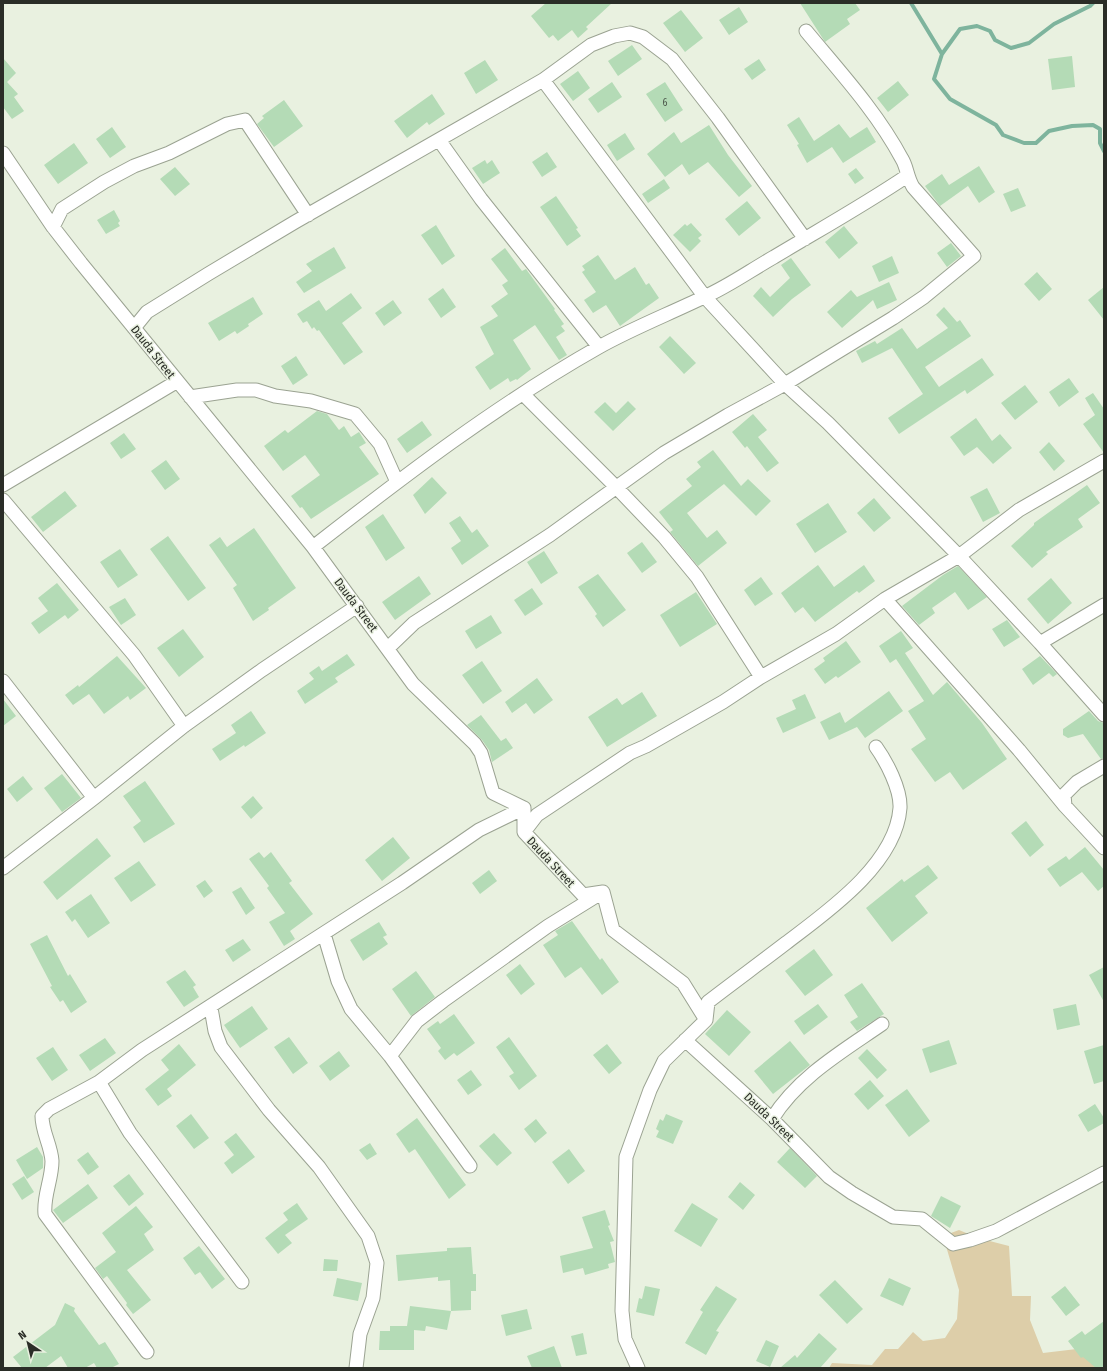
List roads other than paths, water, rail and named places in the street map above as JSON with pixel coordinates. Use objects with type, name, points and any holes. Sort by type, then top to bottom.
[{"type":"street","points":[[388,648],[414,623],[550,535],[664,453],[728,414],[785,384],[924,297],[974,256],[913,187],[907,176],[903,161],[892,141],[865,103],[806,31]]},
{"type":"street","points":[[134,328],[147,312],[308,215],[543,80],[591,45],[614,36],[630,33],[643,37],[672,59],[805,239]]},
{"type":"street","points":[[543,80],[705,297],[785,384],[828,423],[959,556],[1040,643],[1104,715]]},
{"type":"street","points":[[53,227],[62,209],[104,182],[134,166],[169,153],[227,124],[245,120],[308,215]]},
{"type":"street","points":[[439,140],[481,199],[599,347]]},
{"type":"street","name":"Dauda Street","points":[[3,153],[53,227],[176,382],[313,547],[414,684],[475,744],[481,753],[493,793],[524,808],[524,832],[583,895],[603,892]]},
{"type":"street","points":[[313,547],[397,482],[523,394],[599,347],[646,323],[705,297],[858,209],[907,176]]},
{"type":"street","points":[[3,485],[176,382]]},
{"type":"street","points":[[190,397],[237,390],[256,390],[275,396],[312,401],[355,414],[380,444],[397,482]]},
{"type":"street","points":[[523,394],[664,537],[697,577],[761,677]]},
{"type":"street","points":[[524,832],[537,815],[630,753],[723,702],[761,677],[768,675],[836,634],[885,599],[959,556],[1019,510],[1104,461]]},
{"type":"street","points":[[3,500],[134,655],[184,726]]},
{"type":"street","points":[[885,599],[1019,750],[1065,806],[1104,848]]},
{"type":"street","points":[[1040,643],[1104,605]]},
{"type":"street","points":[[3,868],[184,726],[262,670],[357,606]]},
{"type":"street","points":[[3,681],[94,798]]},
{"type":"street","points":[[638,1368],[625,1339],[622,1311],[626,1157],[650,1090],[664,1061],[706,1020],[708,1002],[835,905],[866,876],[883,854],[895,826],[900,807],[894,781],[886,761],[876,747]]},
{"type":"street","points":[[1065,806],[1064,795],[1078,782],[1104,766]]},
{"type":"street","points":[[147,1352],[45,1214],[44,1202],[52,1162],[48,1143],[42,1127],[42,1116],[49,1109],[98,1082],[142,1050],[211,1008],[402,883],[479,830],[524,808]]},
{"type":"street","points":[[390,1056],[417,1021],[548,926],[603,892],[613,930],[683,983],[706,1020]]},
{"type":"street","points":[[324,934],[338,981],[351,1009],[390,1056],[470,1166]]},
{"type":"street","points":[[211,1008],[215,1031],[222,1047],[269,1110],[319,1167],[368,1236],[377,1263],[373,1298],[360,1334],[356,1368]]},
{"type":"street","points":[[772,1119],[782,1103],[797,1087],[840,1052],[882,1024]]},
{"type":"street","name":"Dauda Street","points":[[685,1040],[772,1119],[829,1177],[852,1193],[893,1217],[922,1219],[953,1244],[996,1231],[1104,1173]]},
{"type":"street","points":[[98,1082],[130,1132],[242,1282]]},
{"type":"waterway","points":[[911,3],[942,54]]},
{"type":"waterway","points":[[1093,3],[1090,6],[1054,24],[1029,43],[1011,48],[995,40],[990,31],[977,26],[960,29],[942,54],[934,79],[950,99],[996,125],[1003,135],[1024,143],[1036,143],[1049,131],[1072,126],[1093,125],[1100,129],[1100,143],[1104,151]]}]
